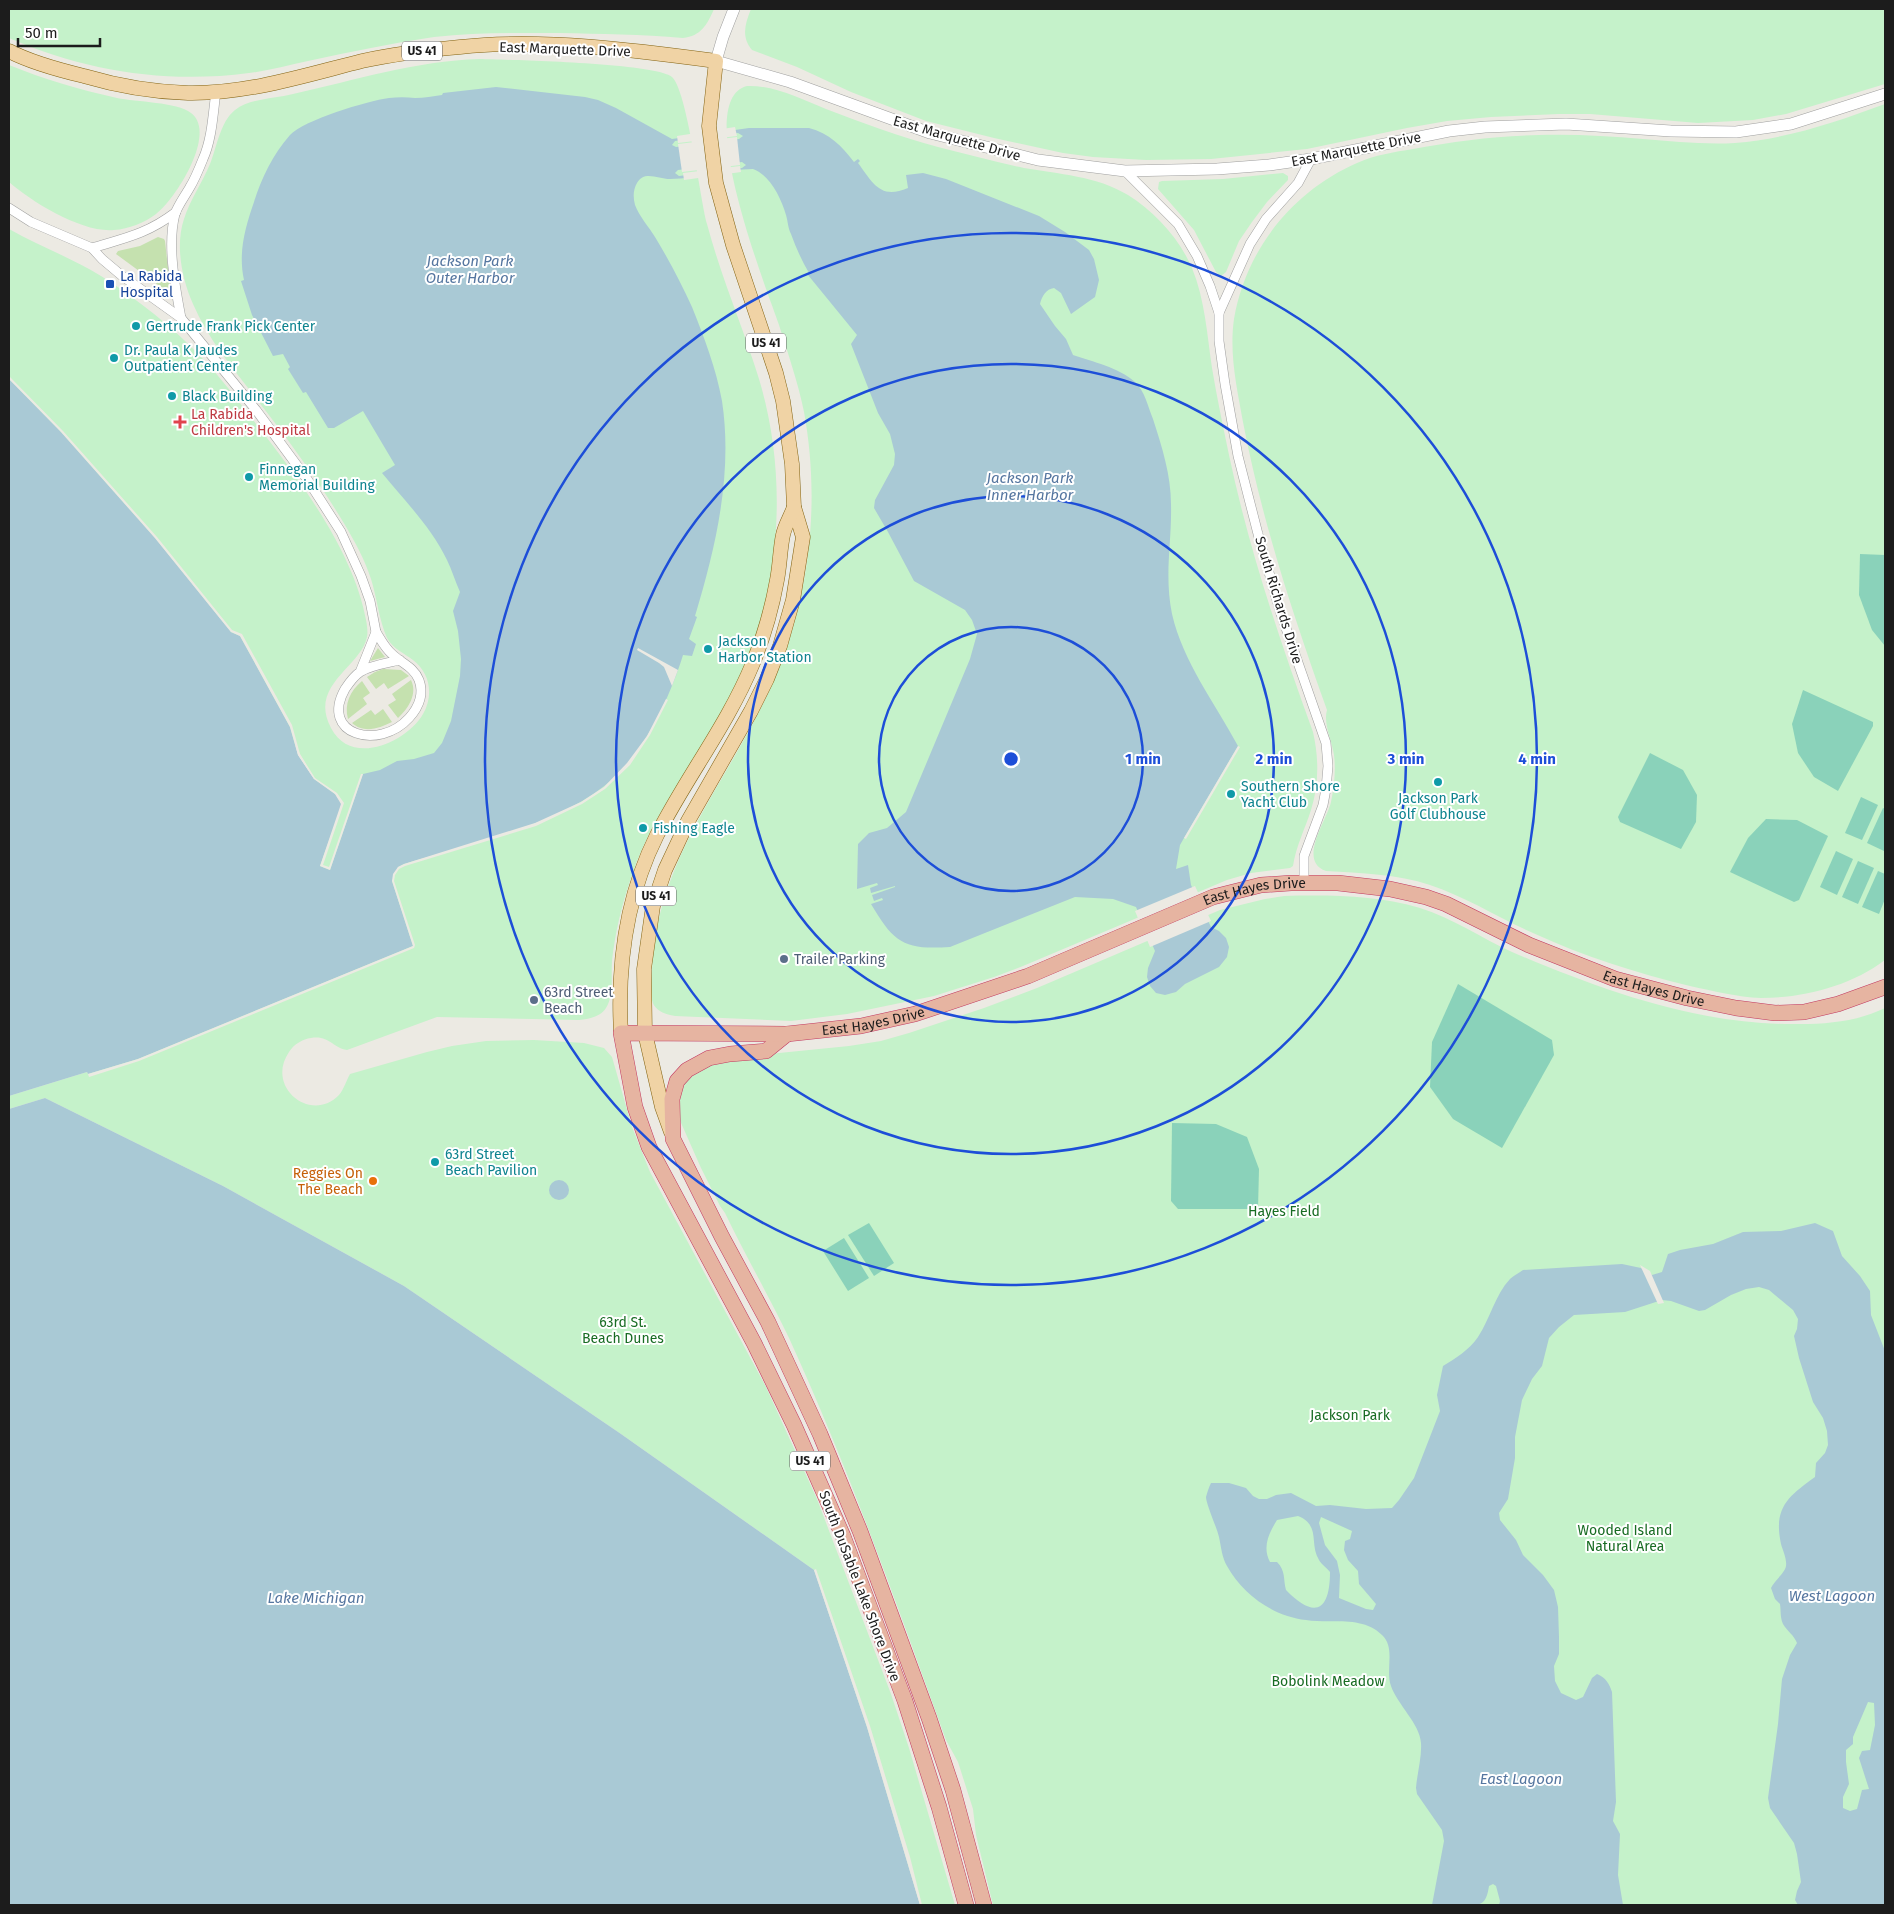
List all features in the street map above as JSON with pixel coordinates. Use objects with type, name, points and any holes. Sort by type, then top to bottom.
[{"type":"highway","name":"East Hayes Drive","points":[[622,1033],[787,1034],[861,1026],[915,1014],[1028,976],[1213,897],[1261,885],[1304,882],[1338,883],[1390,889],[1426,897],[1446,904],[1529,946],[1615,979],[1687,998],[1736,1008],[1776,1013],[1804,1012],[1838,1004],[1885,987]]},
{"type":"highway","name":"South DuSable Lake Shore Drive","points":[[622,1033],[635,1107],[649,1147],[754,1343],[782,1400],[843,1536],[905,1701],[939,1807],[966,1905]]},
{"type":"highway","points":[[674,1139],[672,1099],[677,1081],[687,1070],[709,1058],[766,1051],[787,1034]]},
{"type":"highway","name":"South DuSable Lake Shore Drive","points":[[674,1139],[722,1237],[768,1322],[820,1434],[929,1718],[953,1790],[984,1905]]},
{"type":"main road","name":"East Marquette Drive","points":[[9,51],[58,70],[108,83],[148,90],[189,93],[283,81],[364,61],[462,47],[532,45],[603,48],[716,61]]},
{"type":"main road","name":"US 41","points":[[645,1033],[644,969],[653,906],[665,870],[688,821],[751,711],[767,678],[780,646],[794,600],[803,537],[794,507],[791,456],[783,401],[773,365],[732,245],[716,183],[709,126],[716,61]]},
{"type":"main road","name":"US 41","points":[[622,1033],[619,998],[622,952],[629,913],[639,879],[657,835],[737,697],[752,665],[771,608],[783,534],[794,507]]},
{"type":"main road","name":"South DuSable Lake Shore Drive","points":[[645,1033],[662,1107],[674,1139]]},
{"type":"street","points":[[716,61],[734,9]]},
{"type":"street","name":"East Marquette Drive","points":[[716,61],[783,79],[930,133],[1038,160],[1125,171],[1218,169],[1311,159],[1449,131],[1500,126],[1566,124],[1671,131],[1736,132],[1791,124],[1885,94]]},
{"type":"street","points":[[181,318],[175,284],[173,230],[176,212],[192,184],[204,157],[210,134],[216,91]]},
{"type":"street","name":"South Richards Drive","points":[[1219,313],[1250,244],[1266,219],[1298,183],[1311,159]]},
{"type":"street","name":"South Richards Drive","points":[[1125,171],[1178,224],[1205,272],[1219,313],[1221,358],[1238,456],[1280,611],[1326,743],[1328,766],[1326,789],[1323,805],[1304,856],[1304,882]]},
{"type":"street","points":[[9,208],[31,222],[92,248],[102,260],[121,275],[181,318],[256,410],[307,480],[341,532],[370,601],[376,632],[391,654],[400,660],[412,669],[418,676],[420,697],[416,709],[406,721],[384,734],[371,736],[358,734],[345,727],[340,716],[340,707],[342,694],[350,681],[360,672],[379,664],[400,660]]},
{"type":"street","points":[[92,248],[143,233],[176,212]]},
{"type":"street","points":[[360,672],[376,632]]},
{"type":"green space","points":[[9,9],[714,9],[703,29],[694,35],[683,38],[559,33],[450,35],[387,45],[256,72],[187,77],[126,72],[96,66],[67,59],[9,38]]},
{"type":"green space","points":[[751,9],[1885,9],[1885,84],[1786,114],[1753,120],[1698,123],[1590,114],[1491,117],[1447,121],[1307,149],[1211,159],[1146,160],[1093,157],[1063,153],[926,121],[752,50],[745,35]]},
{"type":"green space","name":"63rd St. Beach Dunes","points":[[480,59],[549,61],[639,68],[660,72],[672,77],[678,86],[688,122],[707,224],[767,408],[772,437],[777,496],[774,555],[769,584],[758,631],[737,684],[719,718],[661,812],[637,861],[619,919],[612,961],[610,998],[604,1011],[594,1017],[579,1020],[437,1017],[347,1050],[322,1038],[308,1039],[296,1044],[289,1052],[283,1065],[283,1078],[287,1089],[294,1098],[316,1105],[328,1103],[339,1095],[350,1074],[452,1046],[486,1041],[534,1040],[584,1043],[604,1048],[612,1057],[632,1127],[650,1172],[766,1387],[817,1499],[891,1694],[909,1748],[955,1905],[920,1905],[867,1727],[814,1570],[621,1434],[404,1286],[223,1186],[45,1098],[9,1109],[9,1096],[87,1072],[88,1074],[320,866],[314,779],[231,632],[155,538],[9,379],[9,229],[79,263],[101,276],[167,324],[216,374],[290,469],[323,517],[350,568],[360,594],[367,624],[367,635],[363,648],[338,678],[326,700],[326,713],[331,728],[340,740],[351,746],[364,748],[392,741],[415,725],[423,714],[429,692],[427,678],[419,665],[389,642],[382,624],[366,565],[335,508],[221,352],[199,317],[189,294],[183,273],[180,251],[181,229],[189,205],[210,164],[222,128],[230,115],[241,106],[255,101],[286,96],[409,67]]},
{"type":"green space","points":[[9,65],[90,91],[117,98],[166,104],[185,109],[191,113],[198,123],[200,135],[197,150],[183,181],[164,206],[156,214],[136,225],[114,230],[101,230],[87,227],[58,215],[9,182]]},
{"type":"green space","points":[[747,86],[757,86],[787,93],[868,125],[938,147],[1013,166],[1077,177],[1103,184],[1128,195],[1148,209],[1180,246],[1192,268],[1200,292],[1220,412],[1246,526],[1266,595],[1315,742],[1317,762],[1316,791],[1293,866],[1251,873],[1227,880],[1023,966],[934,996],[847,1014],[791,1021],[675,1016],[666,1014],[655,1006],[651,995],[652,971],[656,931],[666,893],[696,823],[753,722],[777,672],[798,610],[811,524],[811,468],[804,412],[779,325],[749,237],[729,158],[727,124],[732,99]]},
{"type":"green space","points":[[1885,104],[1885,960],[1857,977],[1810,993],[1761,998],[1734,995],[1670,981],[1590,956],[1533,933],[1456,895],[1430,885],[1392,876],[1326,871],[1318,866],[1314,859],[1314,850],[1331,802],[1335,767],[1327,726],[1327,710],[1290,603],[1259,495],[1236,384],[1232,345],[1234,319],[1240,293],[1249,269],[1261,246],[1276,225],[1312,189],[1334,175],[1364,160],[1392,153],[1476,139],[1539,135],[1735,143],[1792,134]]},
{"type":"green space","points":[[1283,173],[1288,176],[1288,180],[1267,202],[1252,222],[1239,241],[1226,272],[1221,276],[1216,272],[1194,230],[1158,189],[1159,182],[1162,181],[1223,179]]},
{"type":"green space","points":[[158,237],[165,241],[170,286],[169,289],[165,290],[116,254],[118,251],[140,246]]},
{"type":"green space","points":[[1860,554],[1885,555],[1885,646],[1872,630],[1859,595]]},
{"type":"green space","points":[[378,648],[385,657],[370,661]]},
{"type":"green space","points":[[383,669],[401,670],[409,676],[388,689],[384,683],[376,689],[367,677]]},
{"type":"green space","points":[[411,680],[413,696],[398,718],[388,705],[396,700],[392,694]]},
{"type":"green space","points":[[362,681],[370,693],[363,698],[367,704],[348,719],[347,708],[349,698]]},
{"type":"green space","points":[[1803,690],[1873,722],[1873,726],[1838,791],[1814,777],[1798,753],[1792,724]]},
{"type":"green space","points":[[383,709],[392,722],[372,729],[362,728],[352,723],[371,710],[375,715]]},
{"type":"green space","points":[[1650,753],[1683,770],[1697,795],[1696,822],[1681,849],[1620,822],[1618,817]]},
{"type":"green space","points":[[1861,797],[1878,805],[1862,840],[1845,833]]},
{"type":"green space","points":[[1883,808],[1885,809],[1884,851],[1867,843]]},
{"type":"green space","points":[[1766,819],[1797,820],[1828,836],[1799,900],[1794,902],[1730,872],[1748,838]]},
{"type":"green space","points":[[1836,851],[1853,859],[1837,895],[1820,887]]},
{"type":"green space","points":[[1858,861],[1874,868],[1858,904],[1842,897]]},
{"type":"green space","points":[[1878,871],[1885,874],[1885,899],[1879,914],[1862,907]]},
{"type":"green space","name":"Jackson Park","points":[[1284,896],[1370,898],[1420,908],[1444,917],[1512,952],[1581,980],[1653,1003],[1726,1019],[1763,1023],[1811,1024],[1854,1019],[1885,1008],[1885,1905],[993,1905],[976,1835],[973,1809],[958,1762],[946,1740],[872,1538],[811,1387],[781,1322],[701,1168],[678,1116],[680,1087],[696,1067],[769,1054],[881,1041],[909,1033],[1037,988],[1220,910]]},
{"type":"green space","points":[[1458,984],[1552,1040],[1554,1055],[1502,1148],[1453,1119],[1430,1087],[1432,1042]]},
{"type":"green space","points":[[1172,1123],[1216,1124],[1247,1137],[1259,1169],[1258,1209],[1178,1209],[1171,1201]]},
{"type":"green space","points":[[869,1223],[894,1263],[874,1276],[848,1235]]},
{"type":"green space","points":[[844,1238],[869,1278],[848,1291],[823,1251]]},
{"type":"water","points":[[496,87],[585,97],[598,100],[616,108],[672,139],[749,128],[809,128],[823,133],[834,141],[854,162],[858,159],[860,161],[858,163],[868,177],[878,188],[884,191],[898,191],[908,188],[906,175],[923,173],[946,179],[1039,216],[1089,250],[1094,259],[1099,280],[1095,297],[1071,314],[1061,293],[1054,288],[1045,293],[1040,304],[1066,339],[1073,355],[1121,372],[1135,382],[1144,394],[1160,440],[1171,493],[1169,585],[1172,614],[1184,649],[1200,682],[1238,746],[1180,845],[1176,869],[1188,865],[1191,885],[1211,927],[1219,931],[1226,938],[1229,947],[1227,957],[1219,967],[1185,984],[1176,992],[1165,995],[1156,993],[1150,986],[1147,977],[1148,968],[1155,951],[1136,907],[1113,899],[1075,897],[950,947],[934,948],[911,945],[902,941],[894,936],[879,917],[871,904],[883,900],[882,898],[874,901],[872,895],[895,886],[871,893],[870,888],[878,885],[877,883],[857,889],[858,844],[869,833],[887,828],[906,812],[970,659],[977,634],[972,620],[965,610],[914,581],[874,508],[875,500],[894,465],[895,454],[890,434],[878,413],[851,344],[857,335],[808,275],[809,273],[790,232],[781,201],[770,182],[765,176],[753,169],[680,179],[647,176],[640,179],[636,186],[634,194],[635,205],[679,280],[705,341],[722,401],[725,455],[724,482],[716,537],[695,616],[697,617],[689,639],[696,644],[692,656],[683,655],[662,709],[642,744],[617,775],[603,787],[559,813],[508,833],[398,867],[392,881],[413,946],[138,1059],[88,1074],[87,1072],[9,1096],[9,379],[61,432],[155,538],[231,632],[240,636],[290,727],[298,755],[314,779],[335,794],[342,804],[320,866],[330,870],[363,774],[380,770],[397,761],[414,759],[434,753],[442,743],[451,721],[460,676],[461,659],[458,631],[453,611],[460,592],[447,560],[434,537],[382,473],[395,465],[363,411],[334,428],[328,428],[306,392],[303,393],[288,369],[290,367],[283,354],[273,356],[252,315],[241,281],[244,280],[242,270],[243,241],[264,176],[278,150],[297,129],[322,117],[366,103],[392,98],[442,95],[443,93]],"holes":[[[738,133],[743,136],[739,139],[676,147],[672,145],[675,141]],[[742,162],[746,165],[742,168],[679,176],[675,173],[678,170]]]},
{"type":"water","name":"Lake Michigan","points":[[45,1098],[223,1186],[404,1286],[621,1434],[814,1570],[867,1727],[920,1905],[9,1905],[9,1109]]},
{"type":"water","points":[[555,1180],[563,1180],[569,1186],[569,1194],[563,1200],[555,1200],[549,1194],[549,1186]]},
{"type":"water","name":"East Lagoon","points":[[1815,1223],[1833,1231],[1842,1256],[1860,1276],[1870,1291],[1871,1315],[1885,1351],[1885,1905],[1798,1905],[1795,1900],[1801,1882],[1794,1843],[1770,1808],[1768,1798],[1782,1679],[1790,1655],[1797,1643],[1783,1624],[1780,1604],[1775,1599],[1771,1588],[1786,1566],[1781,1544],[1779,1521],[1785,1504],[1798,1490],[1815,1477],[1816,1463],[1825,1453],[1828,1445],[1827,1431],[1823,1418],[1813,1402],[1799,1358],[1794,1336],[1798,1319],[1793,1310],[1769,1290],[1759,1287],[1746,1289],[1731,1295],[1705,1310],[1699,1311],[1671,1301],[1662,1300],[1625,1312],[1574,1315],[1549,1338],[1542,1366],[1532,1379],[1522,1400],[1515,1437],[1515,1458],[1508,1499],[1499,1513],[1500,1520],[1516,1540],[1523,1555],[1543,1575],[1554,1590],[1558,1607],[1559,1637],[1559,1654],[1554,1666],[1555,1681],[1561,1693],[1576,1700],[1583,1697],[1592,1678],[1597,1674],[1607,1681],[1612,1692],[1616,1802],[1613,1821],[1620,1834],[1618,1875],[1623,1905],[1499,1905],[1500,1901],[1496,1886],[1493,1884],[1489,1886],[1488,1893],[1483,1902],[1479,1904],[1467,1906],[1432,1905],[1444,1841],[1442,1830],[1417,1794],[1416,1788],[1421,1748],[1420,1736],[1391,1686],[1389,1680],[1389,1653],[1386,1640],[1374,1629],[1365,1625],[1294,1618],[1271,1609],[1250,1595],[1241,1586],[1224,1559],[1218,1533],[1206,1500],[1211,1483],[1229,1483],[1246,1488],[1253,1496],[1259,1499],[1291,1493],[1316,1506],[1330,1505],[1366,1509],[1392,1508],[1414,1478],[1440,1411],[1437,1395],[1443,1366],[1471,1346],[1478,1337],[1500,1292],[1510,1279],[1523,1270],[1622,1264],[1641,1268],[1652,1275],[1662,1272],[1668,1254],[1713,1244],[1743,1232],[1781,1231]],"holes":[[[1298,1516],[1310,1524],[1316,1554],[1320,1562],[1330,1572],[1327,1596],[1318,1607],[1312,1608],[1305,1605],[1286,1590],[1282,1569],[1277,1562],[1270,1562],[1268,1556],[1268,1540],[1277,1520]],[[1321,1517],[1352,1531],[1350,1539],[1345,1541],[1344,1550],[1348,1560],[1358,1571],[1359,1584],[1376,1604],[1373,1610],[1339,1598],[1340,1575],[1337,1561],[1325,1545],[1319,1523]],[[1868,1702],[1874,1703],[1875,1725],[1870,1750],[1862,1751],[1859,1758],[1869,1789],[1862,1790],[1857,1809],[1850,1811],[1843,1808],[1843,1797],[1849,1784],[1846,1750],[1853,1744],[1853,1737]]]},
{"type":"pier","points":[[735,127],[737,136],[678,143],[677,136]]},
{"type":"pier","points":[[737,137],[740,165],[682,172],[678,144]]},
{"type":"pier","points":[[740,166],[741,172],[684,180],[683,173]]},
{"type":"pier","points":[[9,376],[63,431],[157,537],[232,630],[242,634],[292,725],[300,754],[315,778],[337,793],[344,803],[323,865],[329,867],[361,774],[363,774],[330,870],[320,866],[341,804],[335,794],[314,779],[298,755],[290,727],[240,636],[231,632],[155,538],[61,432],[9,379]]},
{"type":"pier","points":[[638,648],[678,670],[672,686],[664,667],[637,650]]},
{"type":"pier","points":[[666,699],[668,700],[650,735],[630,765],[605,789],[582,804],[536,826],[399,869],[394,881],[415,945],[414,948],[139,1061],[89,1077],[88,1074],[138,1059],[413,946],[392,881],[393,874],[398,867],[535,823],[581,802],[604,787],[627,763],[647,736]]},
{"type":"pier","points":[[1238,746],[1240,747],[1186,839],[1184,838]]},
{"type":"pier","points":[[1195,886],[1211,921],[1150,947],[1135,911]]},
{"type":"pier","points":[[1640,1265],[1650,1271],[1664,1303],[1658,1304]]},
{"type":"pier","points":[[816,1569],[870,1726],[910,1857],[922,1905],[920,1905],[867,1727],[814,1570]]},
{"type":"place","name":"La Rabida Hospital","points":[[110,284]]},
{"type":"place","name":"Gertrude Frank Pick Center","points":[[136,326]]},
{"type":"place","name":"Dr. Paula K Jaudes Outpatient Center","points":[[114,358]]},
{"type":"place","name":"Black Building","points":[[172,396]]},
{"type":"place","name":"La Rabida Children's Hospital","points":[[180,422]]},
{"type":"place","name":"Finnegan Memorial Building","points":[[249,477]]},
{"type":"place","name":"Jackson Harbor Station","points":[[708,649]]},
{"type":"place","name":"Jackson Park Golf Clubhouse","points":[[1438,782]]},
{"type":"place","name":"Southern Shore Yacht Club","points":[[1231,794]]},
{"type":"place","name":"Fishing Eagle","points":[[643,828]]},
{"type":"place","name":"Trailer Parking","points":[[784,959]]},
{"type":"place","name":"63rd Street Beach","points":[[534,1000]]},
{"type":"place","name":"63rd Street Beach Pavilion","points":[[435,1162]]},
{"type":"place","name":"Reggies On The Beach","points":[[373,1181]]},
{"type":"water label","name":"Jackson Park Outer Harbor","points":[[470,270]]},
{"type":"water label","name":"Jackson Park Inner Harbor","points":[[1030,486]]},
{"type":"water label","name":"West Lagoon","points":[[1832,1596]]},
{"type":"park label","name":"Hayes Field","points":[[1284,1211]]},
{"type":"park label","name":"Wooded Island Natural Area","points":[[1625,1538]]},
{"type":"park label","name":"Bobolink Meadow","points":[[1328,1681]]}]
